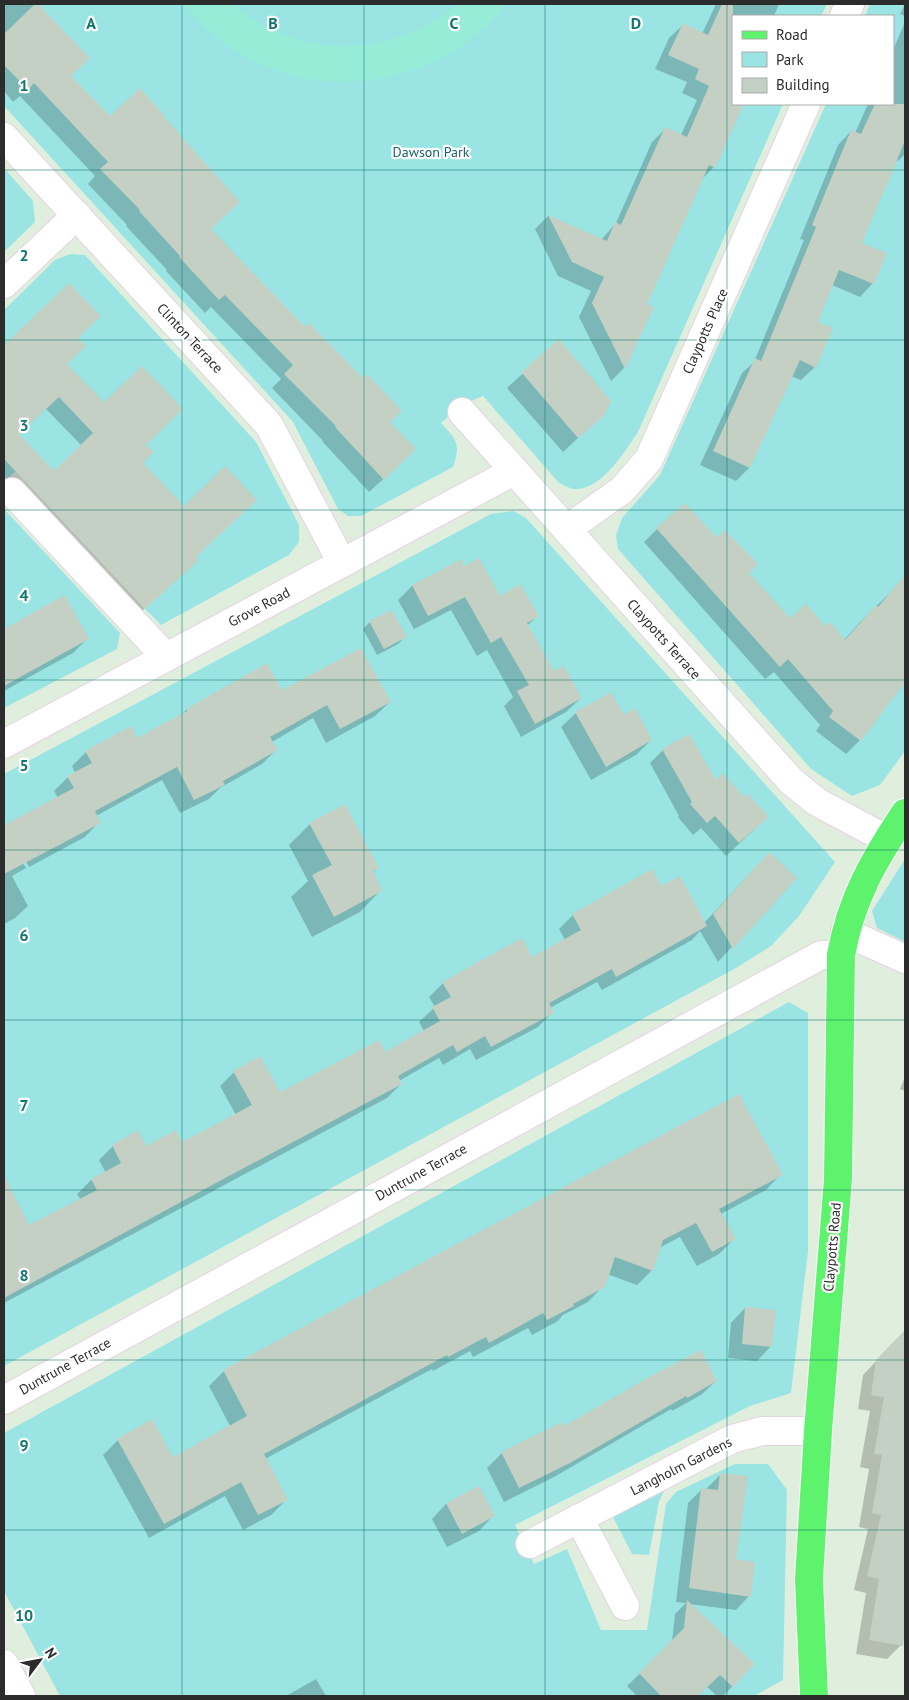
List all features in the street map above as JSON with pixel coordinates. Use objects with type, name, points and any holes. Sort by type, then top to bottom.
[{"type":"main road","name":"Claypotts Road","points":[[814,1696],[809,1579],[818,1431],[838,1178],[843,943],[863,883],[905,813]]},
{"type":"street","name":"Claypotts Place","points":[[567,530],[622,490],[649,459],[806,105]]},
{"type":"street","name":"Clinton Terrace","points":[[4,137],[269,425],[342,563]]},
{"type":"street","points":[[4,284],[77,215]]},
{"type":"street","name":"Claypotts Terrace","points":[[462,412],[790,781],[816,802],[888,840]]},
{"type":"street","name":"Grove Road","points":[[4,744],[514,471]]},
{"type":"street","points":[[12,492],[166,657]]},
{"type":"street","points":[[843,943],[905,959]]},
{"type":"street","name":"Duntrune Terrace","points":[[4,1400],[843,943]]},
{"type":"street","name":"Langholm Gardens","points":[[530,1544],[732,1439],[762,1431],[818,1431]]},
{"type":"street","points":[[579,1518],[625,1606]]},
{"type":"street","points":[[4,1664],[21,1696]]},
{"type":"green space","name":"Dawson Park","points":[[4,4],[827,4],[822,15],[732,15],[732,105],[783,105],[638,432],[627,449],[604,476],[587,487],[575,489],[559,483],[483,396],[461,405],[441,423],[456,443],[457,453],[453,467],[361,516],[348,516],[338,509],[293,422],[4,106]]},
{"type":"green space","points":[[870,4],[905,4],[905,751],[880,785],[852,796],[811,769],[618,549],[616,535],[622,518],[660,475],[826,105],[894,105],[894,15],[865,15]]},
{"type":"green space","points":[[4,168],[33,201],[35,222],[4,252]]},
{"type":"green space","points":[[70,254],[85,255],[256,442],[299,525],[299,542],[289,555],[161,625],[145,609],[166,589],[36,452],[4,482],[4,310],[55,260]]},
{"type":"green space","points":[[4,509],[120,633],[117,649],[4,708]]},
{"type":"green space","points":[[513,511],[526,518],[835,862],[799,916],[771,946],[736,968],[4,1366],[4,774],[491,514]]},
{"type":"green space","points":[[905,859],[905,942],[877,928],[872,911]]},
{"type":"green space","points":[[789,1002],[808,1013],[808,1251],[791,1393],[750,1406],[515,1525],[534,1564],[567,1549],[601,1630],[647,1630],[666,1504],[676,1492],[735,1464],[768,1464],[787,1490],[783,1680],[754,1696],[60,1696],[4,1591],[4,1433]]},
{"type":"green space","points":[[665,1489],[659,1501],[649,1555],[632,1554],[612,1515]]},
{"type":"shaded area","points":[[183,4],[232,4],[256,22],[306,42],[333,46],[360,46],[412,33],[436,20],[458,4],[507,4],[473,37],[454,51],[433,62],[400,74],[366,80],[331,81],[298,76],[266,66],[235,51],[207,30]]},
{"type":"building","points":[[35,4],[38,4],[90,58],[71,76],[110,116],[140,88],[240,202],[211,229],[305,327],[309,323],[363,378],[367,374],[402,411],[390,422],[416,449],[384,480],[336,426],[284,374],[293,365],[225,295],[219,300],[179,257],[140,210],[100,169],[108,162],[34,83],[28,90],[4,65],[4,34]]},
{"type":"building","points":[[722,4],[733,4],[732,105],[744,105],[715,168],[709,165],[647,304],[654,307],[625,369],[592,303],[604,277],[572,262],[548,215],[607,241],[615,222],[621,225],[665,127],[687,137],[709,86],[695,79],[699,69],[668,55],[683,23],[708,35]]},
{"type":"building","points":[[905,104],[905,140],[862,243],[887,253],[874,284],[839,270],[818,322],[833,328],[816,368],[800,360],[750,468],[713,451],[755,358],[761,361],[816,227],[812,225],[851,130],[861,134],[875,105]]},
{"type":"building","points":[[69,283],[101,316],[78,338],[86,346],[67,364],[104,402],[142,366],[183,409],[146,445],[154,452],[143,463],[184,506],[225,466],[257,500],[196,557],[199,560],[145,609],[4,459],[4,345]],"holes":[[[59,397],[93,433],[54,471],[19,434]]]},
{"type":"building","points":[[559,339],[611,401],[604,416],[578,438],[521,372]]},
{"type":"building","points":[[685,503],[716,537],[725,530],[758,564],[749,573],[790,618],[806,604],[825,626],[830,622],[845,640],[876,605],[878,607],[905,575],[905,682],[861,741],[829,717],[833,711],[788,659],[780,667],[656,528]]},
{"type":"building","points":[[479,558],[500,596],[520,584],[539,616],[527,623],[554,671],[564,666],[582,698],[535,724],[517,691],[529,685],[501,637],[491,643],[465,597],[428,616],[412,585],[461,559],[464,566]]},
{"type":"building","points":[[65,595],[89,639],[4,686],[4,629]]},
{"type":"building","points":[[392,610],[407,637],[384,649],[369,621]]},
{"type":"building","points":[[361,648],[391,702],[340,729],[327,705],[270,737],[278,750],[223,781],[225,785],[194,800],[177,767],[95,811],[101,823],[4,874],[4,825],[74,788],[67,776],[92,763],[85,751],[131,726],[137,738],[187,711],[186,709],[267,663],[282,690]]},
{"type":"building","points":[[611,692],[624,715],[635,708],[652,740],[606,767],[575,712]]},
{"type":"building","points":[[689,734],[716,780],[723,773],[744,797],[748,794],[769,817],[739,843],[715,816],[707,823],[690,804],[692,802],[662,749]]},
{"type":"building","points":[[345,804],[379,868],[373,871],[382,891],[334,917],[312,875],[332,865],[309,823]]},
{"type":"building","points":[[769,852],[797,878],[733,949],[713,914]]},
{"type":"building","points":[[652,869],[661,886],[680,876],[707,926],[616,977],[612,969],[549,1003],[554,1013],[491,1047],[485,1036],[457,1052],[453,1045],[398,1076],[402,1084],[4,1298],[4,1175],[29,1225],[97,1190],[91,1179],[121,1163],[112,1145],[138,1130],[146,1146],[176,1130],[182,1142],[252,1105],[233,1071],[260,1056],[280,1092],[379,1040],[385,1052],[440,1021],[432,1007],[451,997],[442,982],[522,938],[532,957],[581,930],[572,914]]},
{"type":"building","points":[[739,1094],[783,1175],[719,1209],[736,1239],[712,1252],[696,1223],[663,1240],[653,1271],[615,1257],[605,1287],[573,1304],[574,1306],[547,1320],[543,1313],[489,1343],[486,1337],[448,1357],[447,1355],[264,1454],[288,1500],[258,1515],[241,1482],[164,1524],[117,1439],[152,1419],[173,1457],[247,1416],[223,1370]]},
{"type":"building","points":[[745,1307],[776,1310],[772,1347],[742,1344]]},
{"type":"building","points":[[905,1330],[905,1630],[903,1646],[869,1640],[879,1579],[867,1576],[881,1515],[872,1513],[882,1455],[874,1454],[884,1397],[871,1395],[876,1360]]},
{"type":"building","points":[[701,1350],[717,1381],[687,1398],[686,1396],[570,1463],[519,1488],[501,1452],[562,1422],[564,1426],[649,1377]]},
{"type":"building","points":[[720,1473],[748,1476],[736,1559],[755,1562],[751,1597],[689,1588],[701,1488],[718,1490]]},
{"type":"building","points":[[479,1486],[495,1516],[462,1534],[446,1503]]},
{"type":"building","points":[[687,1600],[755,1664],[733,1687],[720,1675],[698,1696],[661,1696],[639,1673],[684,1628]]}]
